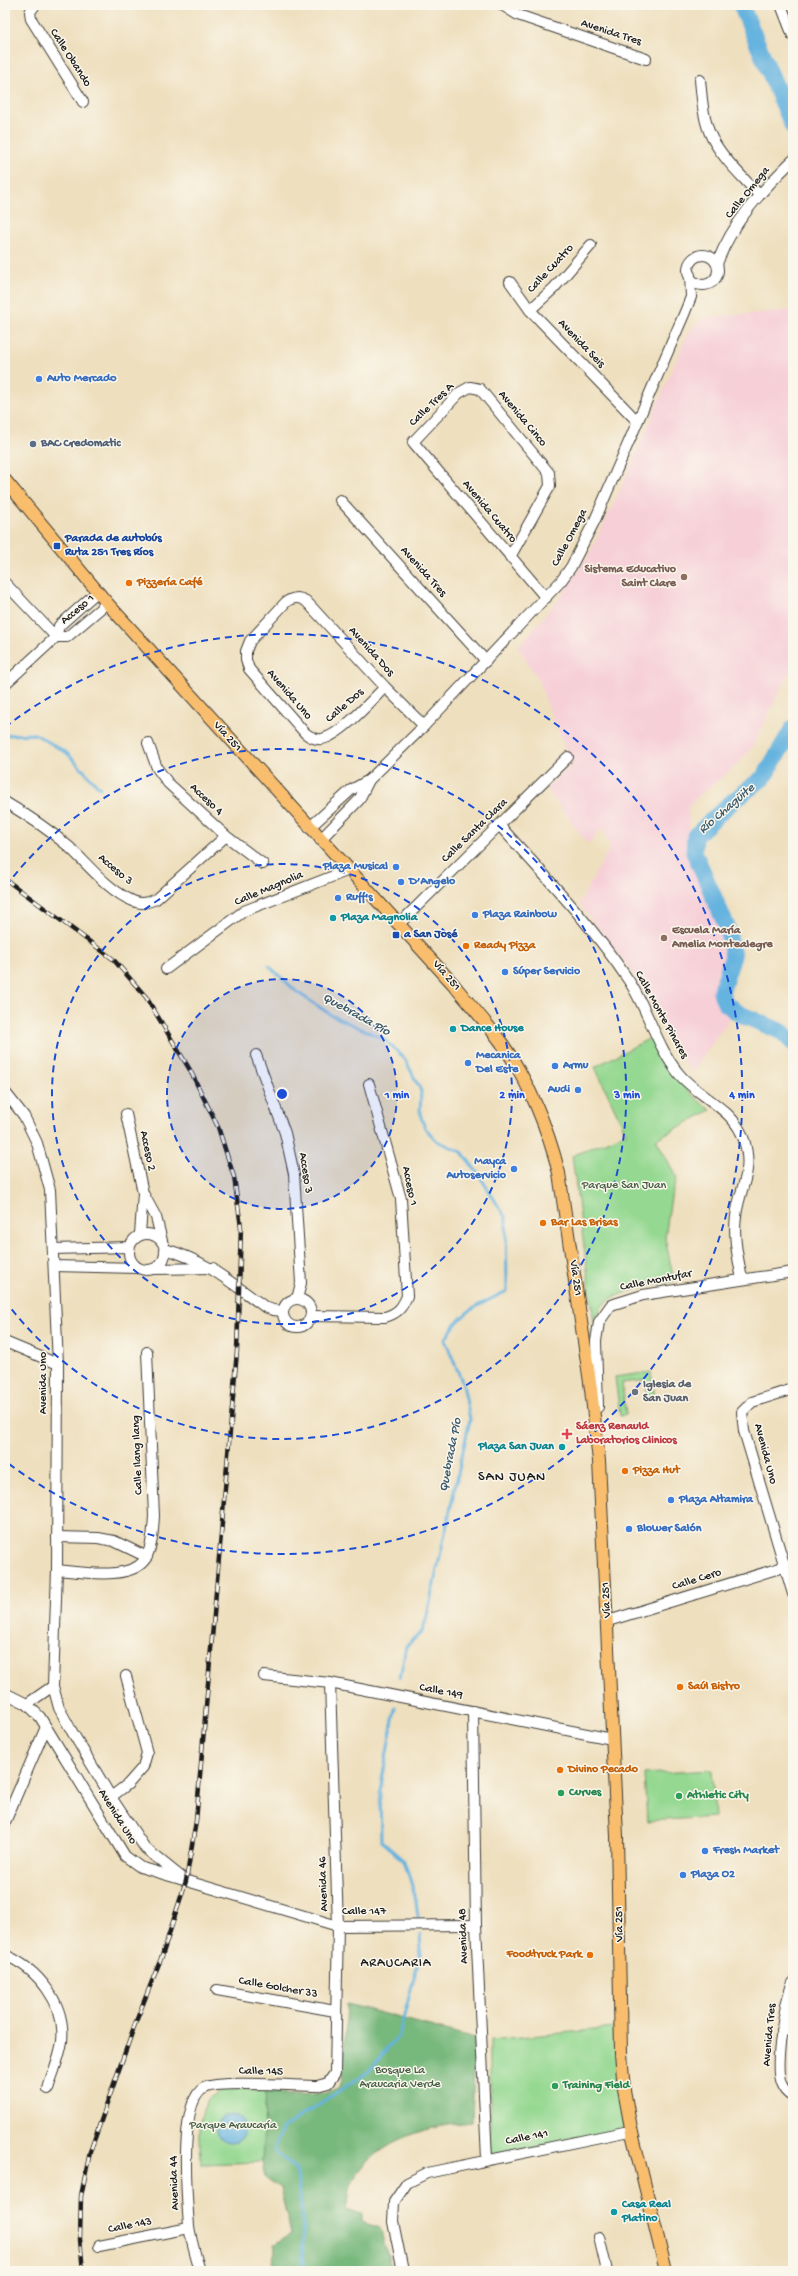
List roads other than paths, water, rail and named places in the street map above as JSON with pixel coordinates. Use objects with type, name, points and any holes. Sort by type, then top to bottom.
[{"type":"main road","name":"Vía 251","points":[[5,480],[106,603],[309,828],[454,985],[501,1043],[520,1076],[551,1141],[562,1188],[591,1389],[599,1461],[608,1621],[619,1893],[621,2053],[624,2090],[632,2133],[666,2271]]},
{"type":"street","name":"Calle Obando","points":[[35,5],[30,12],[31,19],[83,102]]},
{"type":"street","name":"Avenida Tres","points":[[502,5],[518,15],[646,58]]},
{"type":"street","points":[[781,5],[793,36]]},
{"type":"street","points":[[700,80],[705,118],[712,138],[727,160],[759,195]]},
{"type":"street","name":"Calle Omega","points":[[717,264],[725,243],[759,195],[793,160]]},
{"type":"street","name":"Calle Omega","points":[[704,255],[725,243]]},
{"type":"street","name":"Calle Cuatro","points":[[530,310],[554,288],[591,245]]},
{"type":"street","points":[[704,255],[710,256],[717,264],[717,275],[710,283],[696,283],[690,276],[689,266],[695,257],[704,255]]},
{"type":"street","name":"Calle Omega","points":[[690,276],[691,297]]},
{"type":"street","name":"Avenida Seis","points":[[510,282],[530,310],[638,421]]},
{"type":"street","name":"Calle Omega","points":[[309,828],[351,790],[369,780],[424,726],[562,581],[580,550],[638,421],[691,297],[705,284]]},
{"type":"street","name":"Calle Tres A","points":[[413,442],[459,393],[470,387]]},
{"type":"street","name":"Avenida Cinco","points":[[470,387],[480,389],[549,474],[550,486],[510,556]]},
{"type":"street","name":"Avenida Cuatro","points":[[413,442],[546,598]]},
{"type":"street","name":"Avenida Tres","points":[[340,500],[486,661]]},
{"type":"street","points":[[5,583],[56,637],[5,684]]},
{"type":"street","name":"Acceso 1","points":[[97,592],[58,626],[56,637],[67,637],[106,603]]},
{"type":"street","name":"Avenida Dos","points":[[246,660],[246,651],[250,641],[286,602],[292,598],[298,597],[306,601],[384,687],[424,726]]},
{"type":"street","name":"Avenida Uno","points":[[246,660],[249,669],[304,733],[312,738],[320,740]]},
{"type":"street","name":"Calle Dos","points":[[320,740],[329,737],[353,718],[384,687]]},
{"type":"street","name":"Acceso 4","points":[[148,743],[157,768],[168,783],[226,836],[263,864]]},
{"type":"street","name":"Calle Santa Clara","points":[[399,924],[500,826],[568,757]]},
{"type":"street","name":"Calle Omega","points":[[320,840],[359,800],[369,780]]},
{"type":"street","name":"Acceso 3","points":[[5,802],[39,823],[67,845],[116,891],[133,901],[145,904],[156,899],[226,836]]},
{"type":"street","name":"Calle Monte Pinares","points":[[500,826],[599,938],[630,984],[666,1054],[679,1074],[689,1085],[726,1113],[743,1137],[749,1163],[736,1216],[738,1258],[742,1279]]},
{"type":"street","name":"Calle Magnolia","points":[[166,969],[244,910],[349,870]]},
{"type":"street","name":"Acceso 3","points":[[256,1055],[285,1133],[294,1174],[301,1283],[297,1299]]},
{"type":"street","name":"Acceso 1","points":[[311,1316],[385,1317],[395,1314],[402,1307],[406,1296],[401,1199],[369,1084]]},
{"type":"street","name":"Avenida Uno","points":[[5,1092],[24,1116],[37,1143],[50,1190],[58,1364],[57,1570],[53,1686],[59,1708],[111,1797],[145,1848],[186,1881]]},
{"type":"street","name":"Acceso 2","points":[[126,1114],[143,1193],[156,1217],[164,1245]]},
{"type":"street","name":"Acceso 2","points":[[140,1234],[143,1193]]},
{"type":"street","points":[[138,1268],[132,1263],[128,1255],[129,1247],[133,1239],[140,1234],[148,1233],[157,1236],[164,1245],[213,1268],[265,1307],[283,1311]]},
{"type":"street","points":[[154,1269],[161,1264],[165,1257],[164,1245]]},
{"type":"street","points":[[52,1248],[129,1247]]},
{"type":"street","points":[[54,1266],[138,1268],[146,1271],[154,1269],[213,1268]]},
{"type":"street","name":"Calle Montufar","points":[[599,1461],[596,1341],[599,1322],[611,1305],[631,1297],[793,1272]]},
{"type":"street","points":[[297,1299],[308,1305],[311,1316],[303,1326],[291,1326],[286,1323],[283,1311],[286,1305],[297,1299]]},
{"type":"street","points":[[5,1342],[58,1364]]},
{"type":"street","name":"Calle Ilang Ilang","points":[[147,1352],[154,1516],[152,1539],[147,1557]]},
{"type":"street","name":"Avenida Uno","points":[[793,1389],[757,1400],[746,1406],[742,1412],[744,1431],[789,1565],[793,1594]]},
{"type":"street","points":[[57,1537],[98,1538],[114,1541],[147,1557],[138,1566],[122,1573],[57,1570]]},
{"type":"street","name":"Calle Cero","points":[[608,1621],[789,1565]]},
{"type":"street","points":[[111,1797],[128,1784],[142,1767],[146,1753],[126,1676]]},
{"type":"street","name":"Calle 149","points":[[264,1676],[330,1683],[612,1739]]},
{"type":"street","name":"Avenida 46","points":[[328,2083],[335,2073],[335,2011],[338,1926],[330,1683]]},
{"type":"street","points":[[27,1704],[38,1698],[53,1686]]},
{"type":"street","name":"Avenida Uno","points":[[5,1693],[27,1704],[40,1717],[125,1856],[140,1867],[186,1881]]},
{"type":"street","points":[[38,1698],[59,1708]]},
{"type":"street","points":[[38,1698],[36,1704],[40,1717]]},
{"type":"street","name":"Avenida 48","points":[[473,1711],[476,1925],[487,2159]]},
{"type":"street","points":[[5,1822],[46,1727]]},
{"type":"street","name":"Calle 147","points":[[186,1881],[338,1926],[476,1925]]},
{"type":"street","points":[[5,1955],[16,1959],[40,1977],[59,2011],[62,2041],[48,2089]]},
{"type":"street","name":"Avenida Tres","points":[[793,1983],[787,1995],[781,2030],[780,2074],[781,2082],[785,2089],[793,2097]]},
{"type":"street","name":"Calle Golcher 33","points":[[217,1990],[335,2011]]},
{"type":"street","points":[[781,2030],[793,2031]]},
{"type":"street","name":"Calle 145","points":[[196,2095],[205,2088],[221,2084],[317,2086],[328,2083]]},
{"type":"street","name":"Avenida 44","points":[[196,2095],[189,2111],[186,2136],[189,2228],[200,2271]]},
{"type":"street","name":"Calle 141","points":[[403,2271],[393,2222],[394,2202],[407,2183],[427,2173],[487,2159],[624,2132],[632,2133]]},
{"type":"street","name":"Calle 143","points":[[99,2246],[189,2228]]},
{"type":"street","points":[[599,2237],[607,2271]]},
{"type":"water","points":[[231,2115],[241,2119],[245,2129],[241,2139],[231,2143],[221,2139],[217,2129],[221,2119]]},
{"type":"waterway","name":"Río Chagüite","points":[[741,5],[793,127]]},
{"type":"waterway","name":"Río Chagüite","points":[[793,728],[764,777],[727,806],[695,836],[694,852],[727,927],[733,956],[721,992],[725,1003],[740,1014],[782,1032],[793,1043]]},
{"type":"waterway","name":"Quebrada Pío","points":[[5,735],[35,734],[67,753],[100,788]]},
{"type":"waterway","name":"Quebrada Pío","points":[[269,966],[297,992],[331,1015],[384,1039],[405,1059],[421,1091],[420,1114],[425,1128],[437,1141],[462,1152],[479,1175],[506,1218],[507,1291],[479,1305],[465,1315],[458,1321],[445,1340],[463,1384],[470,1419],[426,1620],[422,1632],[406,1646],[400,1678]]},
{"type":"waterway","name":"Quebrada Pío","points":[[395,1708],[380,1792],[381,1841],[404,1861],[415,1895],[418,1917]]},
{"type":"waterway","name":"Quebrada Pío","points":[[303,2271],[302,2212],[296,2170],[274,2150],[284,2127],[368,2072],[399,2035],[421,1951],[420,1935]]},
{"type":"railway","points":[[5,879],[113,959],[146,997],[190,1070],[218,1127],[234,1177],[241,1227],[237,1351],[196,1821],[186,1881],[162,1956],[135,2024],[90,2152],[81,2196],[80,2239],[83,2271]]},
{"type":"place","name":"Auto Mercado","points":[[39,379]]},
{"type":"place","name":"BAC Credomatic","points":[[33,444]]},
{"type":"place","name":"Parada de autobús Ruta 251 Tres Ríos","points":[[57,546]]},
{"type":"place","name":"Sistema Educativo Saint Clare","points":[[684,577]]},
{"type":"place","name":"Pizzería Café","points":[[129,583]]},
{"type":"place","name":"Plaza Musical","points":[[396,867]]},
{"type":"place","name":"D’Angelo","points":[[401,882]]},
{"type":"place","name":"Ruff's","points":[[338,898]]},
{"type":"place","name":"Plaza Rainbow","points":[[475,915]]},
{"type":"place","name":"Plaza Magnolia","points":[[333,918]]},
{"type":"place","name":"a San José","points":[[396,935]]},
{"type":"place","name":"Escuela María Amelia Montealegre","points":[[664,938]]},
{"type":"place","name":"Ready Pizza","points":[[466,946]]},
{"type":"place","name":"Súper Servicio","points":[[505,972]]},
{"type":"place","name":"Dance House","points":[[453,1029]]},
{"type":"place","name":"Mecanica Del Este","points":[[468,1063]]},
{"type":"place","name":"Armu","points":[[555,1066]]},
{"type":"place","name":"Audi","points":[[578,1090]]},
{"type":"place","name":"Mayca Autoservicio","points":[[514,1169]]},
{"type":"place","name":"Bar Las Brisas","points":[[543,1223]]},
{"type":"place","name":"Iglesia de San Juan","points":[[635,1392]]},
{"type":"place","name":"Sáenz Renauld Laboratorios Clinicos","points":[[567,1434]]},
{"type":"place","name":"Plaza San Juan","points":[[562,1447]]},
{"type":"place","name":"Pizza Hut","points":[[625,1471]]},
{"type":"place","name":"Plaza Altamira","points":[[671,1500]]},
{"type":"place","name":"Blower Salón","points":[[629,1529]]},
{"type":"place","name":"Saúl Bistro","points":[[680,1687]]},
{"type":"place","name":"Divino Pecado","points":[[560,1770]]},
{"type":"place","name":"Curves","points":[[561,1793]]},
{"type":"place","name":"Athletic City","points":[[679,1796]]},
{"type":"place","name":"Fresh Market","points":[[705,1851]]},
{"type":"place","name":"Plaza O2","points":[[683,1875]]},
{"type":"place","name":"Foodtruck Park","points":[[590,1955]]},
{"type":"place","name":"Training Field","points":[[555,2086]]},
{"type":"place","name":"Casa Real Platino","points":[[614,2212]]},
{"type":"district","name":"SAN JUAN","points":[[512,1477]]},
{"type":"district","name":"ARAUCARIA","points":[[396,1963]]},
{"type":"park label","name":"Parque San Juan","points":[[624,1186]]},
{"type":"park label","name":"Bosque La Araucaria Verde","points":[[400,2078]]},
{"type":"park label","name":"Parque Araucaría","points":[[233,2126]]}]
